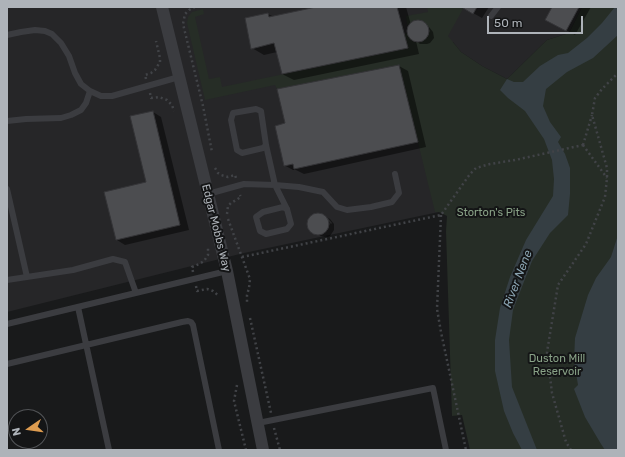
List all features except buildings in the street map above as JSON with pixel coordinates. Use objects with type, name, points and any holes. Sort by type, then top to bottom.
[{"type":"street","name":"Edgar Mobbs Way","points":[[162,7],[227,271],[264,450]]},
{"type":"lane","points":[[491,16],[498,7]]},
{"type":"lane","points":[[7,35],[35,30],[52,34],[62,43],[81,84],[90,91],[101,96],[112,96],[179,77]]},
{"type":"lane","points":[[7,121],[60,118],[71,115],[81,110],[86,103],[90,91]]},
{"type":"lane","points":[[266,145],[263,148],[242,153],[237,150],[231,120],[233,113],[256,109],[261,111],[266,145],[275,185],[287,209],[291,224],[287,229],[266,234],[260,232],[256,217],[263,212],[283,207],[287,209]]},
{"type":"lane","points":[[208,194],[244,184],[299,187],[323,192],[337,207],[347,210],[371,207],[392,202],[399,193],[395,174]]},
{"type":"lane","points":[[7,189],[27,277]]},
{"type":"lane","points":[[7,280],[73,270],[114,259],[125,262],[136,293]]},
{"type":"lane","points":[[7,324],[227,271]]},
{"type":"lane","points":[[78,307],[109,450]]},
{"type":"lane","points":[[7,364],[182,322],[191,322],[193,325],[219,450]]},
{"type":"lane","points":[[258,423],[433,388],[446,450]]},
{"type":"path","points":[[195,7],[185,14],[183,24],[203,106],[212,156]]},
{"type":"path","points":[[145,75],[155,70],[160,62],[155,36]]},
{"type":"path","points":[[583,145],[592,115],[595,98],[618,73]]},
{"type":"path","points":[[151,98],[159,97],[167,100],[172,105],[174,112]]},
{"type":"path","points":[[571,450],[566,442],[552,393],[547,352],[558,285],[586,244],[605,197],[607,168],[592,115]]},
{"type":"path","points":[[466,450],[437,308],[441,215],[470,174],[476,168],[583,145]]},
{"type":"path","points":[[583,145],[607,178]]},
{"type":"path","points":[[214,163],[218,173],[221,175],[228,177],[235,175]]},
{"type":"path","points":[[241,197],[231,203],[226,211],[250,279],[250,288],[247,295],[248,308]]},
{"type":"path","points":[[242,258],[441,215]]},
{"type":"path","points":[[192,267],[204,261],[208,255],[206,242]]},
{"type":"path","points":[[197,291],[207,289],[213,291],[219,296],[220,299]]},
{"type":"path","points":[[250,315],[270,408]]},
{"type":"path","points":[[238,383],[234,401],[246,450]]},
{"type":"path","points":[[276,436],[280,450]]},
{"type":"shaded area","points":[[7,7],[582,7],[569,33],[547,40],[507,79],[482,66],[461,52],[453,42],[439,212],[244,253],[7,312]]},
{"type":"green space","name":"Storton's Pits","points":[[427,7],[464,7],[448,36],[461,52],[482,66],[507,79],[547,40],[569,33],[582,7],[618,7],[618,450],[470,450],[462,415],[452,416],[446,231],[447,216],[439,212],[435,212],[399,65],[277,89],[275,85],[205,100],[187,23],[188,17],[192,12],[203,9],[204,14],[195,17],[209,79],[220,77],[222,87],[408,48],[404,34],[407,33],[413,41],[420,42],[426,38],[429,31],[426,24],[420,21],[413,22],[409,26],[407,24],[406,16],[428,12]]},
{"type":"water","name":"River Nene","points":[[615,7],[618,7],[618,35],[593,58],[567,72],[546,89],[543,106],[550,122],[561,137],[558,142],[565,154],[570,168],[570,194],[568,215],[550,233],[532,261],[513,310],[509,340],[512,387],[537,450],[522,450],[504,411],[495,371],[495,340],[500,308],[510,277],[526,240],[553,196],[554,179],[552,160],[544,139],[525,111],[500,90],[507,79],[514,82],[523,82],[540,66],[558,55],[568,53],[587,38]]},
{"type":"water","name":"Duston Mill Reservoir","points":[[618,235],[618,450],[605,450],[585,417],[574,389],[578,385],[574,361],[575,338],[588,295],[596,278],[611,257]]}]
